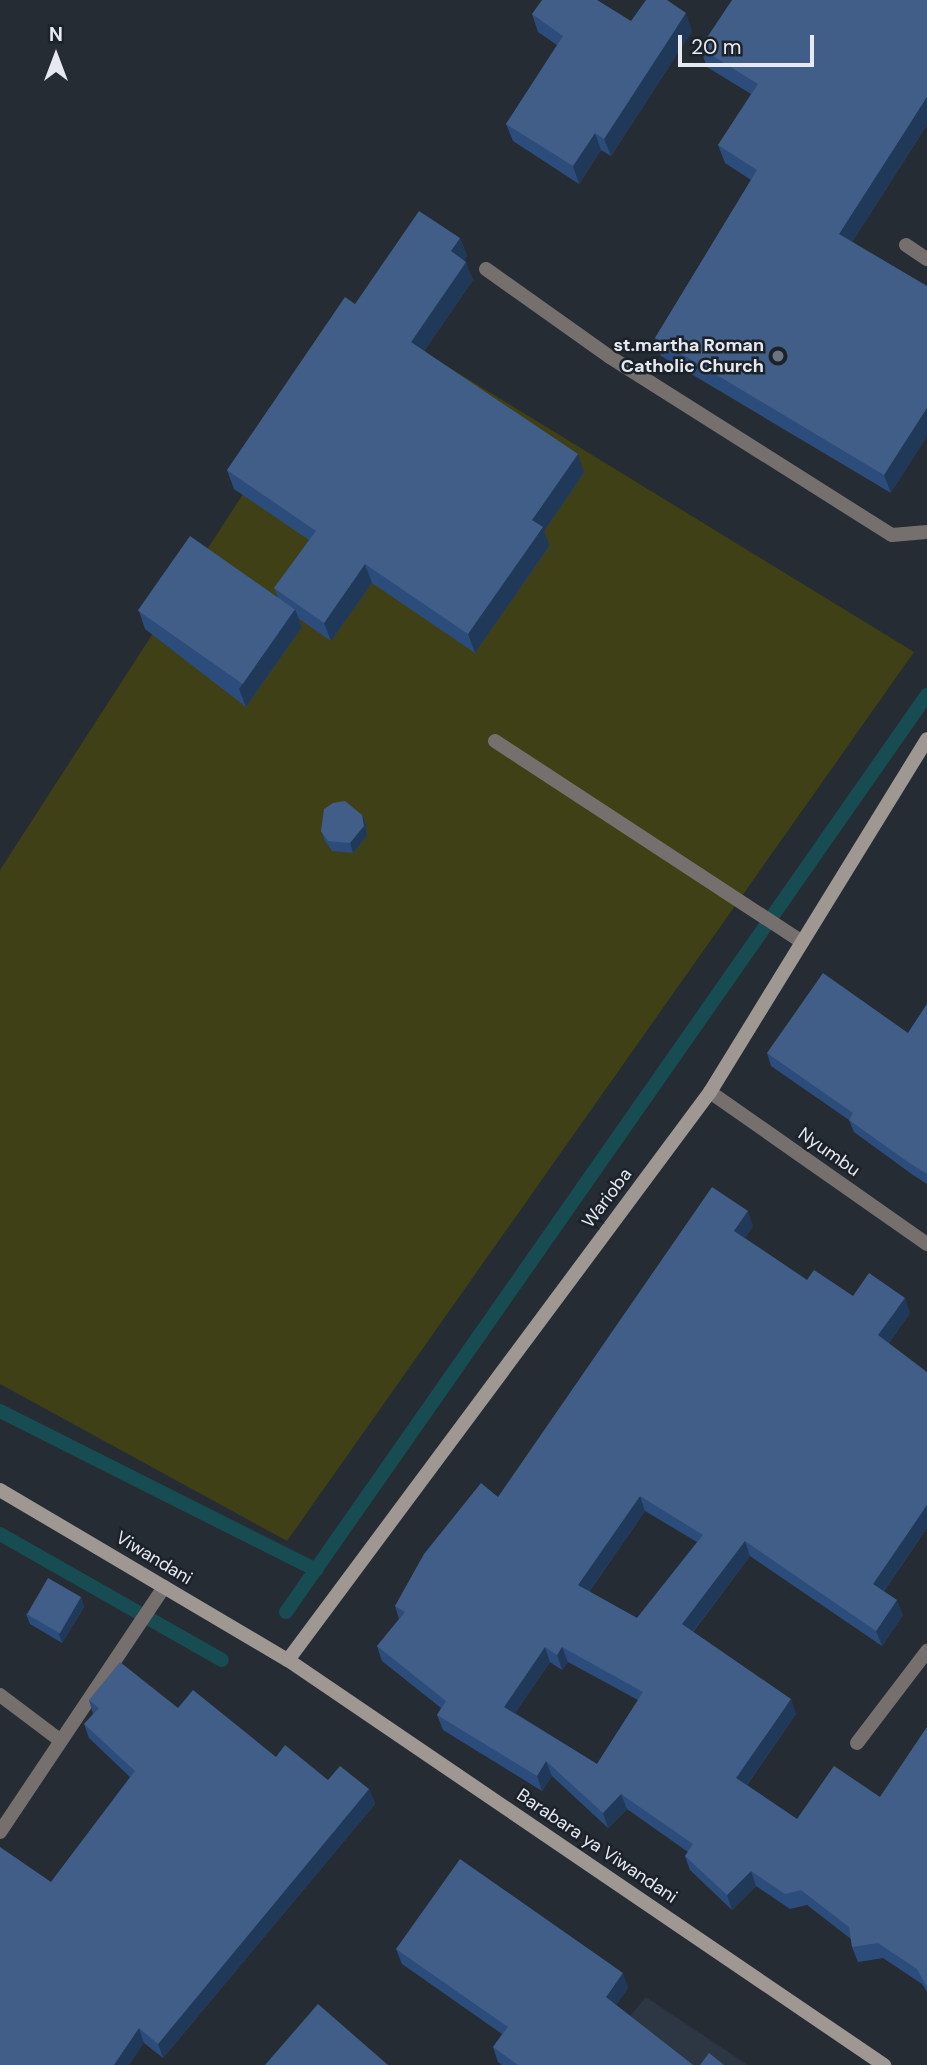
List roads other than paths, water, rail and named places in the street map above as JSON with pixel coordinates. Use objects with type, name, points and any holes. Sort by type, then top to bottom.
[{"type":"street","points":[[906,245],[927,259]]},
{"type":"street","points":[[485,269],[610,357],[892,535],[927,532]]},
{"type":"street","name":"Warioba","points":[[288,1660],[710,1091],[927,739]]},
{"type":"street","points":[[495,741],[802,942]]},
{"type":"street","name":"Nyumbu","points":[[710,1091],[927,1244]]},
{"type":"street","name":"Viwandani","points":[[0,1490],[288,1660]]},
{"type":"street","points":[[0,1832],[164,1587]]},
{"type":"street","points":[[857,1743],[927,1651]]},
{"type":"street","name":"Barabara ya Viwandani","points":[[288,1660],[884,2065]]},
{"type":"street","points":[[0,1695],[61,1741]]},
{"type":"waterway","points":[[286,1612],[927,695]]},
{"type":"waterway","points":[[0,1411],[316,1570]]},
{"type":"waterway","points":[[0,1534],[222,1660]]},
{"type":"place","name":"st.martha Roman Catholic Church","points":[[778,356]]}]
